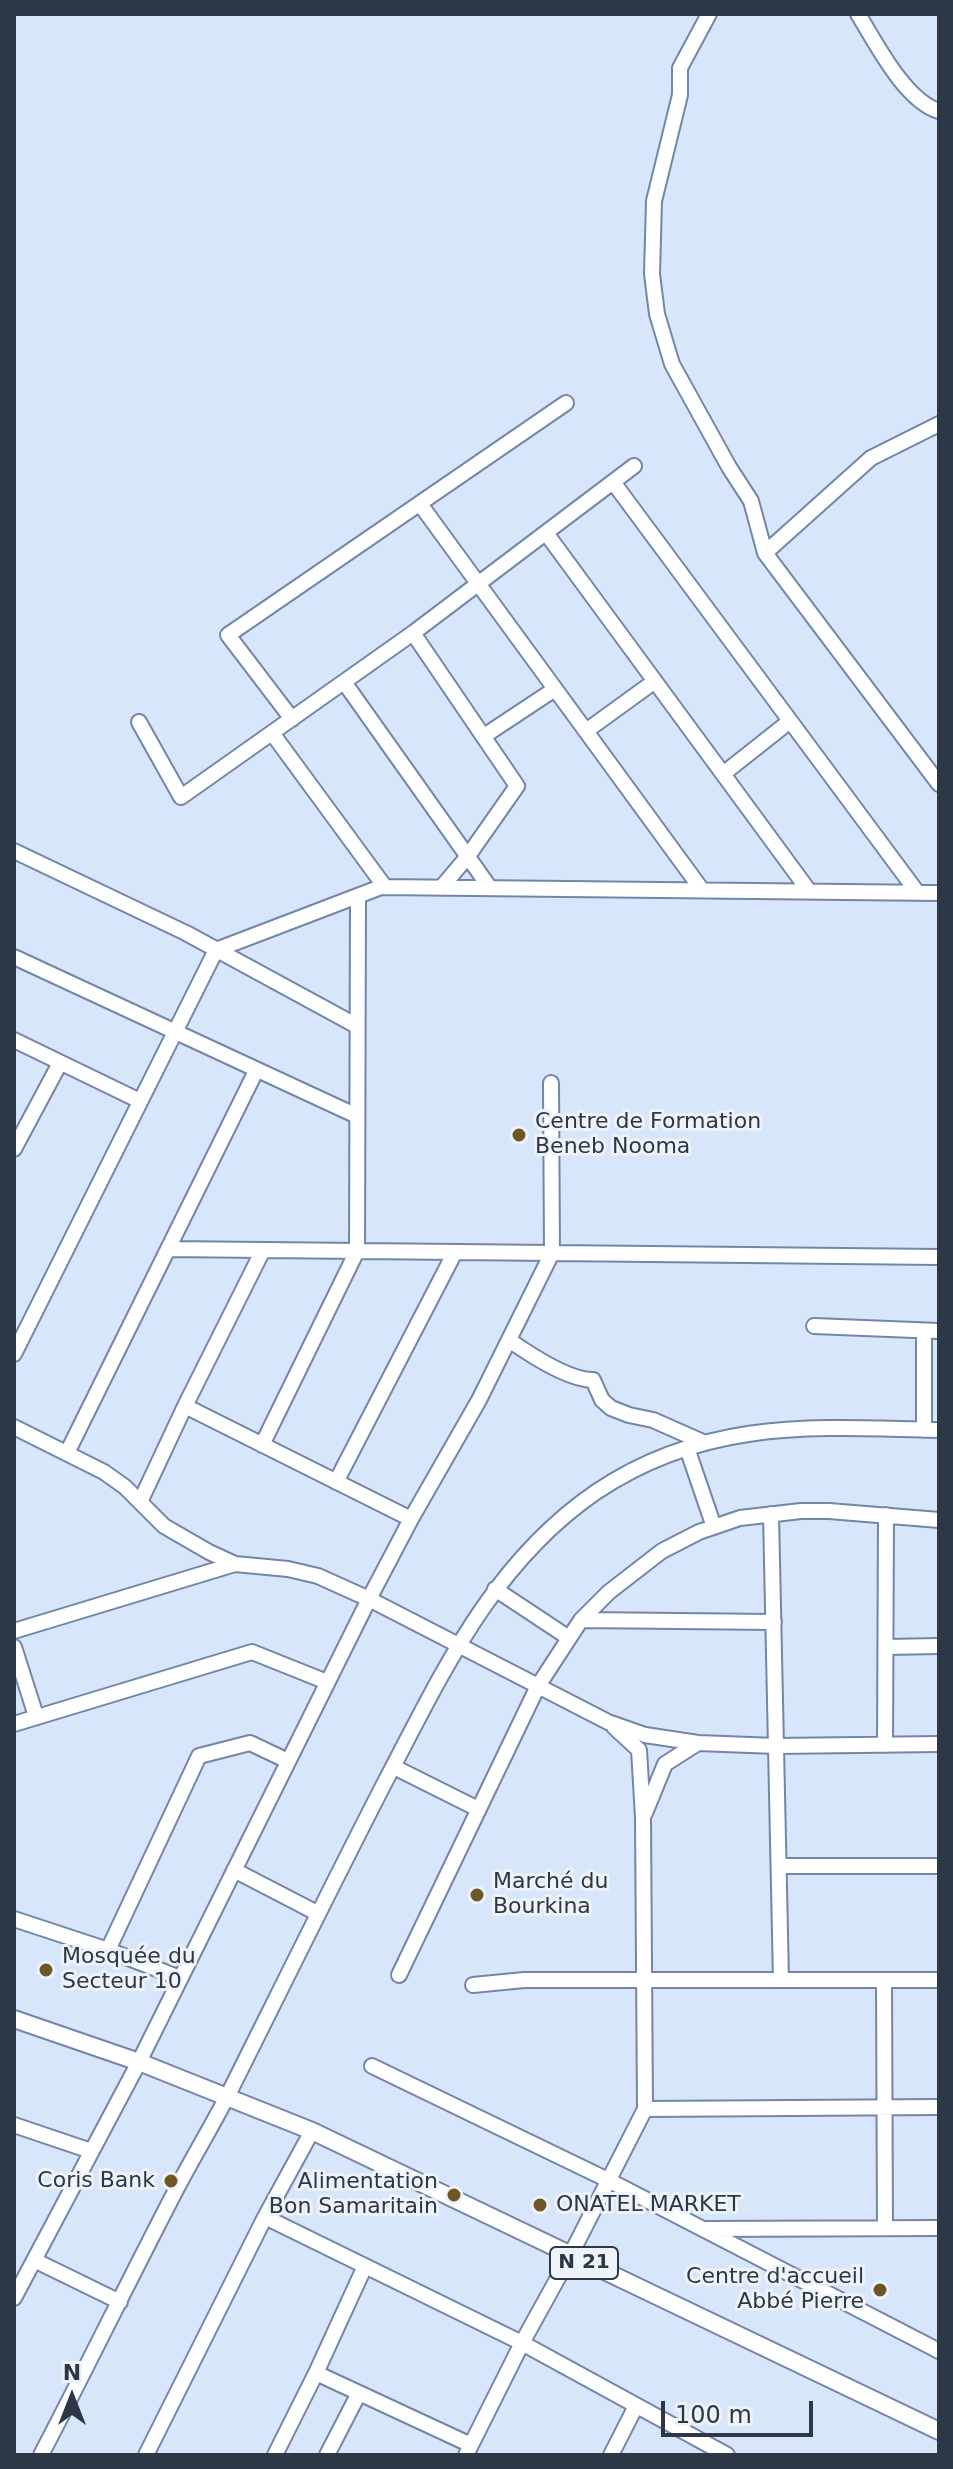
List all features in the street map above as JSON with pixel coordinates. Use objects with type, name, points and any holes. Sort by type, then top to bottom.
[{"type":"main road","name":"N 21","points":[[14,2019],[139,2062],[312,2131],[939,2431]]},
{"type":"street","points":[[709,14],[680,68],[680,95],[654,201],[652,274],[657,314],[672,364],[751,501],[765,553],[939,784]]},
{"type":"street","points":[[858,14],[891,69],[927,107],[939,111]]},
{"type":"street","points":[[292,719],[228,635],[566,403]]},
{"type":"street","points":[[765,553],[871,458],[939,424]]},
{"type":"street","points":[[139,722],[181,797],[413,633],[634,466]]},
{"type":"street","points":[[613,482],[917,892]]},
{"type":"street","points":[[420,504],[702,890]]},
{"type":"street","points":[[546,533],[809,891]]},
{"type":"street","points":[[413,633],[517,786],[468,856],[441,888]]},
{"type":"street","points":[[586,731],[655,681]]},
{"type":"street","points":[[344,682],[490,888]]},
{"type":"street","points":[[484,736],[555,689]]},
{"type":"street","points":[[723,774],[790,721]]},
{"type":"street","points":[[272,733],[385,887]]},
{"type":"street","points":[[14,851],[186,933],[357,1026]]},
{"type":"street","points":[[14,1354],[216,950],[385,887],[939,893]]},
{"type":"street","points":[[262,1445],[357,1251],[358,896]]},
{"type":"street","points":[[14,957],[357,1116]]},
{"type":"street","points":[[14,1040],[140,1101]]},
{"type":"street","points":[[14,1149],[60,1063]]},
{"type":"street","points":[[67,1453],[256,1071]]},
{"type":"street","points":[[14,2298],[139,2062],[369,1599],[479,1400],[552,1253],[551,1083]]},
{"type":"street","points":[[168,1249],[939,1257]]},
{"type":"street","points":[[140,1502],[263,1250]]},
{"type":"street","points":[[336,1482],[455,1252]]},
{"type":"street","points":[[14,1314],[30,1323]]},
{"type":"street","points":[[41,2455],[227,2097],[317,1913],[458,1645],[495,1589],[534,1544],[597,1492],[639,1468],[687,1448],[768,1430],[809,1427],[932,1430],[932,1331],[814,1326]]},
{"type":"street","points":[[509,1340],[569,1375],[593,1380],[602,1400],[611,1408],[653,1420],[705,1443]]},
{"type":"street","points":[[185,1406],[411,1519]]},
{"type":"street","points":[[14,1427],[104,1472],[125,1487],[164,1526],[209,1552],[235,1564],[288,1569],[318,1576],[608,1722],[645,1735],[698,1743],[776,1746],[939,1744]]},
{"type":"street","points":[[687,1448],[714,1527]]},
{"type":"street","points":[[399,1975],[538,1686],[581,1620],[635,1570],[662,1551],[699,1532],[740,1518],[829,1511],[939,1520]]},
{"type":"street","points":[[771,1514],[781,1980]]},
{"type":"street","points":[[885,1745],[886,1515]]},
{"type":"street","points":[[14,1631],[235,1564]]},
{"type":"street","points":[[495,1589],[569,1638]]},
{"type":"street","points":[[581,1620],[774,1622]]},
{"type":"street","points":[[886,1647],[939,1646]]},
{"type":"street","points":[[14,1647],[36,1716]]},
{"type":"street","points":[[14,1724],[252,1652],[327,1682]]},
{"type":"street","points":[[316,2373],[469,2450],[645,2109],[643,1817],[639,1750],[608,1722]]},
{"type":"street","points":[[108,1950],[199,1756],[250,1743],[288,1761]]},
{"type":"street","points":[[643,1817],[665,1764],[698,1743]]},
{"type":"street","points":[[394,1767],[478,1809]]},
{"type":"street","points":[[779,1866],[939,1866]]},
{"type":"street","points":[[234,1870],[317,1913]]},
{"type":"street","points":[[14,1919],[180,1978]]},
{"type":"street","points":[[473,1985],[524,1980],[939,1980]]},
{"type":"street","points":[[884,1980],[885,2228]]},
{"type":"street","points":[[372,2066],[608,2180],[939,2351]]},
{"type":"street","points":[[645,2109],[939,2107]]},
{"type":"street","points":[[14,2125],[91,2151]]},
{"type":"street","points":[[146,2455],[265,2217],[312,2131]]},
{"type":"street","points":[[265,2217],[522,2343],[727,2455]]},
{"type":"street","points":[[702,2229],[939,2228]]},
{"type":"street","points":[[34,2260],[120,2302]]},
{"type":"street","points":[[275,2455],[365,2266]]},
{"type":"street","points":[[327,2455],[359,2393]]},
{"type":"street","points":[[611,2455],[636,2406]]},
{"type":"place","name":"Centre de Formation Beneb Nooma","points":[[519,1135]]},
{"type":"place","name":"Marché du Bourkina","points":[[477,1895]]},
{"type":"place","name":"Mosquée du Secteur 10","points":[[46,1970]]},
{"type":"place","name":"Coris Bank","points":[[171,2181]]},
{"type":"place","name":"Alimentation Bon Samaritain","points":[[454,2195]]},
{"type":"place","name":"ONATEL MARKET","points":[[540,2205]]},
{"type":"place","name":"Centre d'accueil Abbé Pierre","points":[[880,2290]]}]
